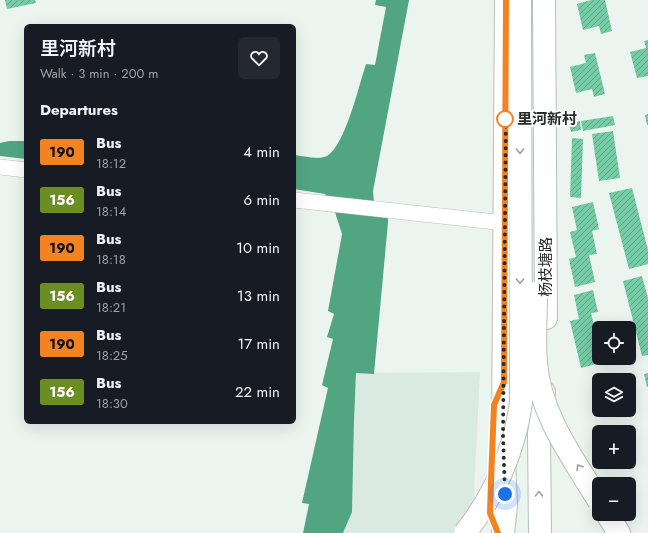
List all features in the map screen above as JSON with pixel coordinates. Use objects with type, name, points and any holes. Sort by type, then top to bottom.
[{"type":"main road","points":[[503,533],[506,506],[503,435],[506,0]]},
{"type":"main road","points":[[465,533],[483,508],[498,479],[512,445],[518,420],[520,402],[520,0]]},
{"type":"main road","points":[[533,0],[536,363],[539,381],[548,412],[562,442],[592,490]]},
{"type":"main road","name":"杨枝塘路","points":[[540,533],[539,434],[546,369],[544,0]]},
{"type":"main road","points":[[498,533],[490,513],[494,405],[504,382]]},
{"type":"main road","points":[[611,521],[619,533]]},
{"type":"street","points":[[0,167],[24,170]]},
{"type":"street","points":[[296,200],[505,223]]},
{"type":"shaded area","points":[[376,0],[409,0],[373,191],[374,202],[388,203],[388,222],[374,374],[356,373],[352,512],[343,533],[303,533],[309,504],[302,503],[328,388],[322,385],[333,339],[327,337],[334,314],[328,311],[342,234],[333,206],[325,194],[296,189],[296,155],[315,158],[327,156],[334,150],[340,140],[351,114],[366,64],[375,65],[386,7],[375,5]]},
{"type":"shaded area","points":[[9,141],[24,141],[24,159],[0,156],[0,143]]},
{"type":"shaded area","points":[[480,372],[472,533],[343,533],[352,512],[356,373]]},
{"type":"building","points":[[5,0],[35,0],[36,3],[7,9]]},
{"type":"building","points":[[591,0],[605,0],[612,31],[601,34],[599,26],[583,30],[577,4]]},
{"type":"building","points":[[648,40],[648,76],[637,78],[630,52],[646,48],[644,41]]},
{"type":"building","points":[[595,53],[605,94],[594,97],[592,89],[576,93],[570,67],[586,63],[584,55]]},
{"type":"building","points":[[648,114],[648,125],[647,125],[645,115]]},
{"type":"building","points":[[613,116],[615,125],[583,131],[581,121]]},
{"type":"building","points":[[580,121],[581,130],[571,132],[569,123]]},
{"type":"building","points":[[613,131],[620,178],[599,181],[592,134]]},
{"type":"building","points":[[572,138],[583,139],[581,198],[570,197]]},
{"type":"building","points":[[632,188],[648,250],[648,264],[629,269],[609,193]]},
{"type":"building","points":[[593,202],[599,229],[592,231],[597,254],[589,255],[595,282],[575,287],[569,259],[576,257],[570,232],[577,230],[572,207]]},
{"type":"building","points":[[642,276],[648,298],[648,355],[642,356],[636,332],[636,321],[633,321],[623,281]]},
{"type":"building","points":[[593,290],[598,312],[591,313],[593,321],[592,365],[581,368],[570,321],[579,319],[574,295]]},
{"type":"building","points":[[648,373],[648,387],[647,387],[644,374]]},
{"type":"bus line","name":"190","points":[[498,533],[490,513],[494,405],[504,382],[506,0]]},
{"type":"place","name":"里河新村","points":[[505,119]]},
{"type":"route","points":[[505,119],[506,112],[503,435],[505,494]]}]
